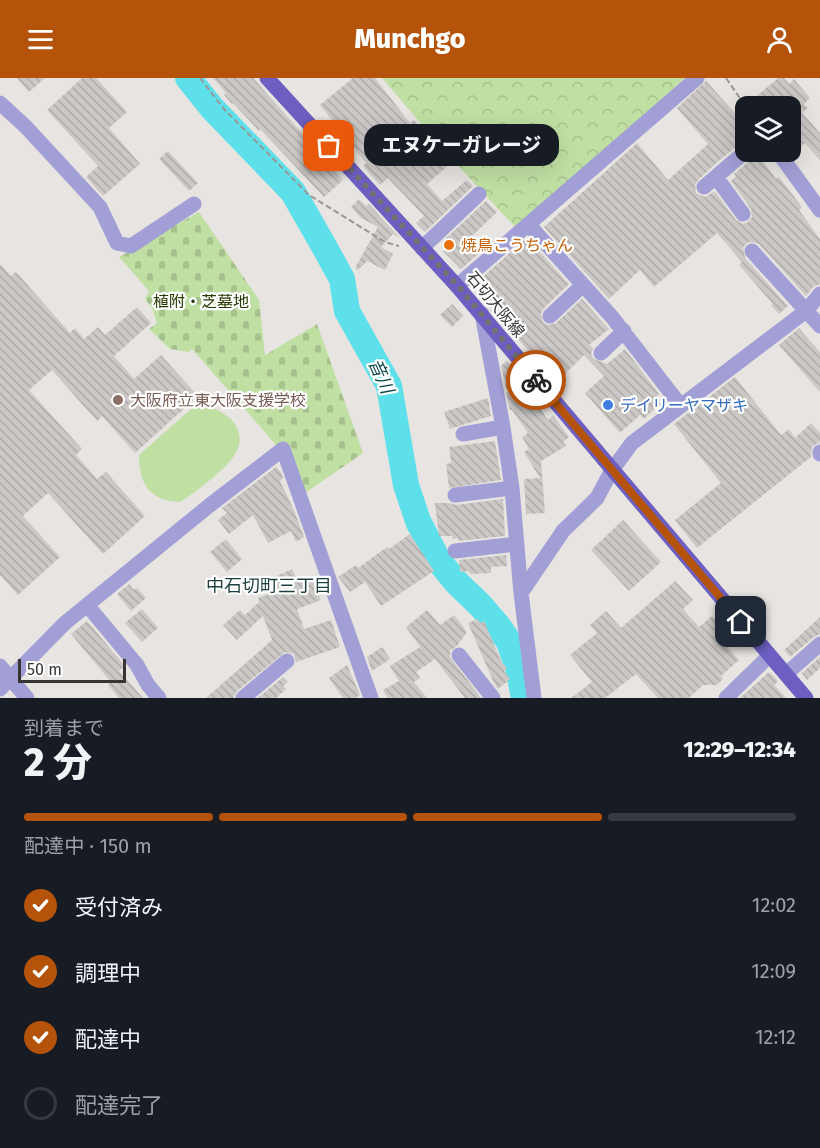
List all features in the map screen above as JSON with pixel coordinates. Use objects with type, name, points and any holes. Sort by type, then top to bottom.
[{"type":"main road","name":"石切大阪線","points":[[267,78],[458,286],[806,698]]},
{"type":"street","points":[[458,286],[697,78]]},
{"type":"street","points":[[0,103],[26,127],[100,207],[117,243],[131,246],[194,204]]},
{"type":"street","points":[[735,160],[710,182],[743,214]]},
{"type":"street","points":[[785,162],[820,210]]},
{"type":"street","points":[[422,248],[479,194]]},
{"type":"street","points":[[529,225],[624,331],[681,406]]},
{"type":"street","points":[[752,251],[820,326]]},
{"type":"street","points":[[550,316],[584,285]]},
{"type":"street","points":[[521,593],[563,531],[597,498],[612,470],[632,443],[806,311],[820,294]]},
{"type":"street","points":[[482,314],[512,488],[521,593],[534,698]]},
{"type":"street","points":[[601,353],[624,331]]},
{"type":"street","points":[[463,434],[503,427]]},
{"type":"street","points":[[5,684],[65,623],[283,449],[370,698]]},
{"type":"street","points":[[455,495],[512,488]]},
{"type":"street","points":[[455,551],[517,544]]},
{"type":"street","points":[[87,605],[136,665],[159,698]]},
{"type":"street","points":[[786,674],[820,644]]},
{"type":"street","points":[[459,655],[494,698]]},
{"type":"street","points":[[726,698],[769,656]]},
{"type":"street","points":[[243,698],[287,661]]},
{"type":"street","points":[[0,666],[5,684],[27,698]]},
{"type":"path","points":[[200,78],[224,109],[309,195],[385,242],[402,247]]},
{"type":"path","points":[[726,78],[739,96]]},
{"type":"green space","points":[[382,78],[685,78],[517,229],[446,153]]},
{"type":"green space","name":"植附・芝墓地","points":[[199,212],[259,300],[265,355],[317,324],[363,453],[305,493],[277,446],[192,349],[189,352],[170,349],[149,329],[157,323],[152,308],[145,299],[149,291],[119,257]]},
{"type":"green space","points":[[204,406],[214,408],[230,418],[236,425],[240,442],[237,451],[214,476],[180,502],[169,501],[153,494],[141,474],[139,455],[192,408]]},
{"type":"building","points":[[17,78],[45,78],[29,92]]},
{"type":"building","points":[[82,78],[96,78],[127,112],[109,128],[140,164],[103,196],[86,177],[98,166],[47,110]]},
{"type":"building","points":[[213,78],[253,78],[343,180],[324,197],[260,129],[259,131],[232,104]]},
{"type":"building","points":[[353,78],[375,78],[410,123],[414,120],[452,162],[427,184],[442,201],[467,180],[473,186],[425,232],[416,223],[424,216],[388,178],[380,185],[363,166],[366,163],[320,105]]},
{"type":"building","points":[[778,78],[784,78],[789,84],[794,79],[810,98],[804,104],[808,108],[802,113],[820,133],[820,160],[805,143],[801,147],[801,96],[757,96]]},
{"type":"building","points":[[706,81],[735,113],[735,148],[698,180],[695,184],[696,193],[705,197],[713,192],[716,193],[736,220],[743,224],[748,222],[752,217],[751,209],[731,181],[736,176],[734,174],[748,162],[763,162],[776,179],[779,177],[802,207],[799,210],[820,239],[820,284],[813,287],[806,296],[759,244],[749,242],[743,247],[745,258],[788,306],[779,314],[739,265],[742,262],[717,233],[654,287],[640,270],[609,299],[544,227],[637,143],[668,180],[708,144],[677,108]]},
{"type":"building","points":[[168,151],[198,183],[189,191],[159,159]]},
{"type":"building","points":[[359,199],[366,206],[369,204],[400,238],[393,234],[381,247],[393,254],[385,270],[367,261],[358,270],[355,268],[378,227],[361,218],[351,207]]},
{"type":"building","points":[[486,201],[497,212],[472,236],[484,249],[461,269],[443,251],[448,248],[442,242]]},
{"type":"building","points":[[527,238],[569,284],[543,309],[541,314],[543,322],[548,325],[556,323],[582,299],[609,329],[589,345],[593,348],[591,355],[594,359],[607,364],[625,349],[659,394],[656,397],[661,403],[644,419],[640,415],[620,433],[585,393],[604,376],[584,355],[562,377],[549,364],[545,368],[509,330],[515,325],[477,282]]},
{"type":"building","points":[[0,264],[11,276],[16,272],[70,333],[75,328],[84,339],[98,327],[105,335],[137,307],[151,323],[114,356],[134,379],[161,355],[198,396],[135,453],[102,416],[97,421],[52,370],[29,390],[82,449],[76,455],[97,479],[106,472],[145,516],[103,554],[48,493],[23,516],[60,557],[18,595],[0,575]]},
{"type":"building","points":[[452,304],[463,316],[452,327],[440,315]]},
{"type":"building","points":[[799,328],[820,352],[820,392],[779,345]]},
{"type":"building","points":[[507,361],[548,420],[553,415],[569,437],[563,442],[566,446],[541,461],[545,513],[526,514],[524,479],[540,478],[524,452],[529,449],[522,437],[528,433],[510,410],[506,392],[509,392],[501,366]]},
{"type":"building","points":[[735,377],[781,435],[789,429],[795,438],[811,423],[820,433],[820,442],[812,447],[811,457],[697,548],[675,520],[721,483],[674,424]]},
{"type":"building","points":[[488,398],[491,416],[450,429],[444,412]]},
{"type":"building","points":[[495,441],[501,480],[449,488],[446,464],[451,463],[449,447]]},
{"type":"building","points":[[276,467],[281,472],[283,478],[280,481],[304,537],[296,542],[291,531],[268,543],[253,515],[229,534],[218,520],[227,513],[222,508]]},
{"type":"building","points":[[503,499],[505,536],[458,541],[458,538],[453,539],[452,536],[439,536],[435,503],[456,505]]},
{"type":"building","points":[[623,520],[661,562],[629,591],[591,550]]},
{"type":"building","points":[[410,534],[434,571],[381,606],[365,582],[350,592],[338,577],[356,565],[358,568]]},
{"type":"building","points":[[226,539],[242,559],[227,572],[210,552]]},
{"type":"building","points":[[506,555],[507,566],[491,567],[491,573],[460,572],[459,560]]},
{"type":"building","points":[[292,569],[298,581],[311,576],[321,600],[297,609],[304,629],[331,620],[340,647],[296,662],[294,654],[285,652],[237,691],[233,698],[206,698],[272,640],[263,616],[237,640],[223,625],[240,610],[245,615],[259,602],[258,598],[277,591],[272,578]]},
{"type":"building","points":[[675,581],[693,600],[683,609],[699,627],[712,616],[728,633],[721,640],[739,660],[721,676],[723,679],[717,685],[703,685],[689,698],[658,698],[636,674],[605,698],[571,698],[592,682],[570,655],[597,633],[590,625],[606,611],[621,628]]},
{"type":"building","points":[[129,584],[134,590],[137,588],[146,598],[131,611],[117,594]]},
{"type":"building","points":[[142,609],[158,628],[142,642],[125,623]]},
{"type":"building","points":[[427,610],[440,625],[454,615],[467,632],[457,646],[450,651],[450,657],[481,698],[465,698],[435,659],[416,672],[420,678],[414,682],[427,698],[388,698],[383,690],[399,681],[390,666],[420,647],[406,627]]},
{"type":"building","points":[[820,617],[820,634],[790,657],[784,650]]},
{"type":"building","points":[[478,619],[480,623],[484,621],[501,661],[507,668],[504,671],[510,679],[498,689],[468,623]]},
{"type":"building","points":[[87,621],[125,666],[119,671],[143,698],[119,698],[108,685],[111,682],[71,634]]},
{"type":"building","points":[[382,647],[390,659],[372,671],[367,657]]},
{"type":"building","points":[[820,657],[820,668],[807,680],[802,673]]},
{"type":"building","points":[[347,665],[360,695],[355,698],[343,698],[329,678]]},
{"type":"building","points":[[769,672],[778,681],[774,685],[786,698],[740,698]]},
{"type":"building","points":[[283,677],[288,682],[283,686],[286,689],[276,698],[258,698]]},
{"type":"waterway","name":"音川","points":[[188,78],[212,108],[293,192],[342,279],[347,311],[389,386],[406,485],[418,521],[438,560],[457,583],[480,605],[509,642],[518,667],[524,698]]},
{"type":"way so far","points":[[329,146],[458,286],[536,380]]},
{"type":"place","name":"エヌケーガレージ","points":[[329,146]]},
{"type":"place","name":"焼鳥こうちゃん","points":[[449,245]]},
{"type":"place","name":"大阪府立東大阪支援学校","points":[[118,400]]},
{"type":"place","name":"デイリーヤマザキ","points":[[608,405]]},
{"type":"district","name":"中石切町三丁目","points":[[269,586]]},
{"type":"route","points":[[536,380],[741,622]]}]
